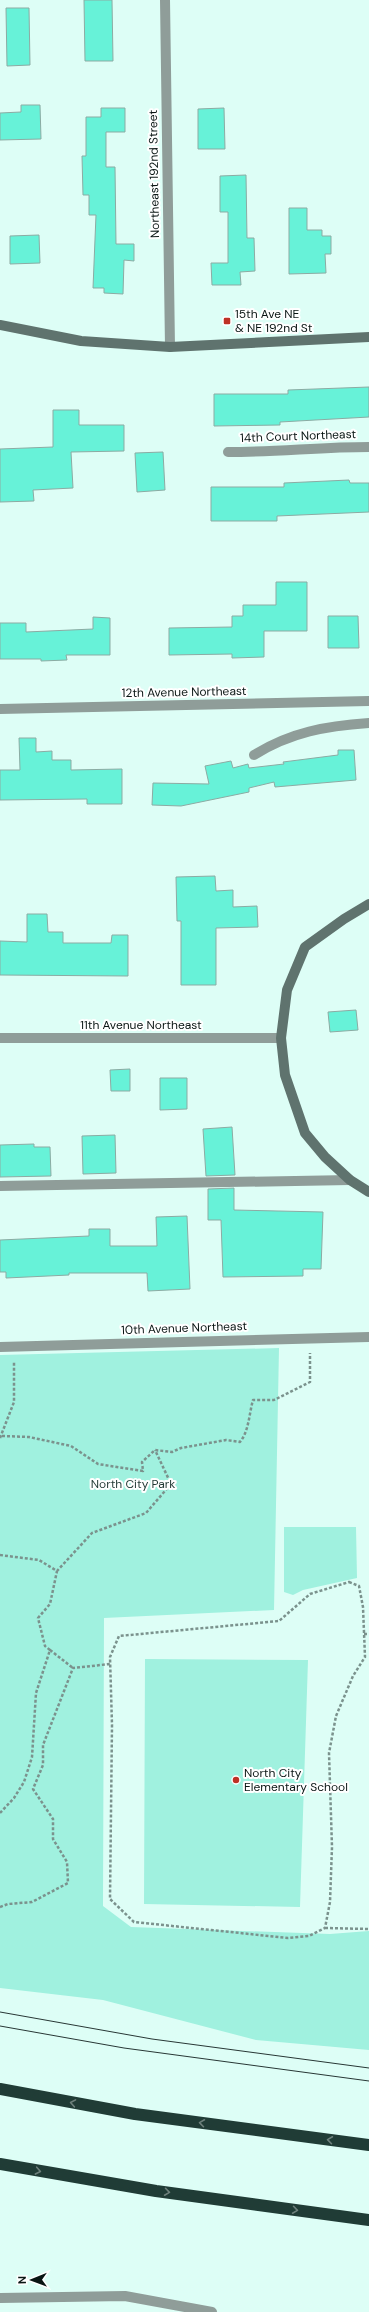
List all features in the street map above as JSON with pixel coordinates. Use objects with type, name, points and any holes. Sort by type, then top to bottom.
[{"type":"highway","points":[[0,2089],[135,2114],[369,2145]]},
{"type":"highway","points":[[0,2164],[156,2191],[369,2220]]},
{"type":"main road","points":[[0,325],[81,341],[170,347],[369,336]]},
{"type":"main road","points":[[369,904],[344,918],[305,947],[287,990],[281,1038],[285,1075],[305,1132],[325,1157],[350,1180],[369,1192]]},
{"type":"street","name":"Northeast 192nd Street","points":[[165,0],[170,347]]},
{"type":"street","name":"14th Court Northeast","points":[[228,452],[286,452],[307,448],[369,447]]},
{"type":"street","name":"12th Avenue Northeast","points":[[0,709],[369,701]]},
{"type":"street","points":[[254,755],[276,741],[321,727],[369,723]]},
{"type":"street","name":"11th Avenue Northeast","points":[[0,1038],[281,1038]]},
{"type":"street","points":[[0,1186],[350,1180]]},
{"type":"street","name":"10th Avenue Northeast","points":[[0,1347],[369,1337]]},
{"type":"street","points":[[0,2298],[125,2296],[212,2312]]},
{"type":"path","points":[[13,1346],[14,1402],[1,1437],[30,1437],[71,1446],[98,1464],[143,1471],[142,1462],[155,1450],[172,1452],[181,1448],[226,1440],[240,1442],[246,1434],[247,1419],[253,1400],[274,1400],[310,1382],[310,1339]]},
{"type":"path","points":[[111,1664],[73,1668],[45,1646],[38,1618],[50,1604],[57,1571],[92,1533],[146,1513],[171,1484],[155,1450]]},
{"type":"path","points":[[0,1555],[39,1560],[57,1571]]},
{"type":"path","points":[[325,1928],[330,1902],[332,1855],[330,1746],[336,1716],[353,1676],[364,1657],[364,1634],[359,1586],[349,1582],[310,1594],[278,1621],[119,1636],[110,1657],[112,1725],[110,1899],[134,1922],[288,1938],[309,1936],[325,1928],[369,1929]]},
{"type":"path","points":[[364,1634],[369,1634]]},
{"type":"path","points":[[0,1813],[14,1798],[24,1782],[32,1757],[36,1693],[50,1650]]},
{"type":"path","points":[[0,1907],[8,1904],[32,1902],[68,1883],[67,1862],[53,1839],[53,1819],[33,1789],[43,1764],[43,1745],[73,1668]]},
{"type":"green space","name":"North City Park","points":[[279,1348],[274,1610],[104,1618],[103,1906],[131,1927],[330,1934],[369,1931],[369,2050],[256,2040],[103,2000],[0,1988],[0,1355]]},
{"type":"green space","points":[[284,1527],[356,1527],[357,1578],[303,1590],[293,1595],[284,1592]]},
{"type":"green space","points":[[145,1659],[308,1660],[300,1907],[144,1904]]},
{"type":"building","points":[[84,0],[112,0],[113,61],[85,61]]},
{"type":"building","points":[[6,8],[29,8],[30,65],[7,66]]},
{"type":"building","points":[[21,105],[40,105],[41,139],[0,140],[0,113],[21,112]]},
{"type":"building","points":[[101,108],[125,108],[125,132],[106,132],[106,167],[115,167],[116,244],[134,244],[134,261],[124,260],[123,294],[104,293],[104,288],[93,288],[96,215],[89,215],[89,195],[83,195],[82,156],[86,156],[86,117],[101,117]]},
{"type":"building","points":[[224,108],[225,149],[198,149],[198,109]]},
{"type":"building","points":[[246,175],[247,238],[254,238],[255,271],[240,272],[241,285],[212,285],[211,263],[228,263],[228,212],[220,212],[220,176]]},
{"type":"building","points":[[289,208],[307,208],[307,230],[322,230],[322,236],[331,236],[331,254],[325,254],[326,273],[289,274]]},
{"type":"building","points":[[39,235],[40,263],[10,264],[10,236]]},
{"type":"building","points":[[369,387],[369,417],[280,422],[280,425],[214,426],[214,394],[288,394],[288,390]]},
{"type":"building","points":[[53,410],[79,410],[79,425],[124,425],[124,451],[71,452],[73,488],[33,490],[34,501],[0,502],[0,449],[53,447]]},
{"type":"building","points":[[163,452],[165,490],[137,492],[135,453]]},
{"type":"building","points":[[349,480],[350,483],[369,483],[369,512],[277,516],[277,521],[211,521],[211,487],[284,487],[284,483]]},
{"type":"building","points":[[276,582],[307,582],[307,631],[264,631],[264,657],[232,658],[232,654],[169,655],[169,628],[232,627],[232,616],[243,616],[243,605],[276,605]]},
{"type":"building","points":[[328,616],[358,616],[359,648],[328,648]]},
{"type":"building","points":[[93,617],[110,618],[110,655],[66,655],[67,660],[41,661],[41,659],[0,659],[0,623],[26,623],[26,632],[93,629]]},
{"type":"building","points":[[19,738],[36,738],[36,752],[52,751],[52,760],[71,760],[71,770],[122,769],[122,804],[87,804],[87,799],[0,800],[0,770],[20,770]]},
{"type":"building","points":[[338,750],[354,750],[356,780],[275,787],[274,782],[249,788],[249,792],[181,806],[152,805],[153,783],[209,784],[205,766],[231,761],[233,768],[248,764],[249,768],[284,764],[283,762],[338,755]]},
{"type":"building","points":[[215,876],[216,891],[233,890],[233,907],[257,906],[258,927],[216,928],[216,985],[181,985],[181,921],[177,921],[176,877]]},
{"type":"building","points":[[27,914],[47,914],[48,932],[63,932],[63,943],[111,943],[112,935],[128,935],[128,976],[0,975],[0,941],[27,942]]},
{"type":"building","points":[[356,1010],[358,1030],[330,1032],[328,1012]]},
{"type":"building","points":[[130,1069],[130,1091],[111,1091],[110,1070]]},
{"type":"building","points":[[160,1078],[187,1078],[187,1109],[160,1110]]},
{"type":"building","points":[[232,1127],[235,1175],[206,1176],[203,1129]]},
{"type":"building","points":[[115,1135],[116,1173],[83,1174],[82,1136]]},
{"type":"building","points":[[34,1144],[34,1147],[50,1147],[51,1176],[0,1177],[0,1145]]},
{"type":"building","points":[[234,1188],[234,1210],[323,1212],[321,1269],[303,1269],[303,1276],[223,1277],[221,1220],[208,1220],[208,1189]]},
{"type":"building","points":[[187,1216],[190,1289],[148,1291],[147,1273],[69,1273],[69,1275],[6,1278],[6,1272],[0,1272],[0,1240],[89,1236],[89,1229],[110,1229],[110,1246],[157,1246],[156,1217]]},
{"type":"tram line","points":[[0,2012],[152,2039],[369,2068]]},
{"type":"tram line","points":[[0,2026],[124,2048],[369,2081]]},
{"type":"place","name":"15th Ave NE & NE 192nd St","points":[[227,321]]},
{"type":"place","name":"North City Elementary School","points":[[236,1780]]}]
